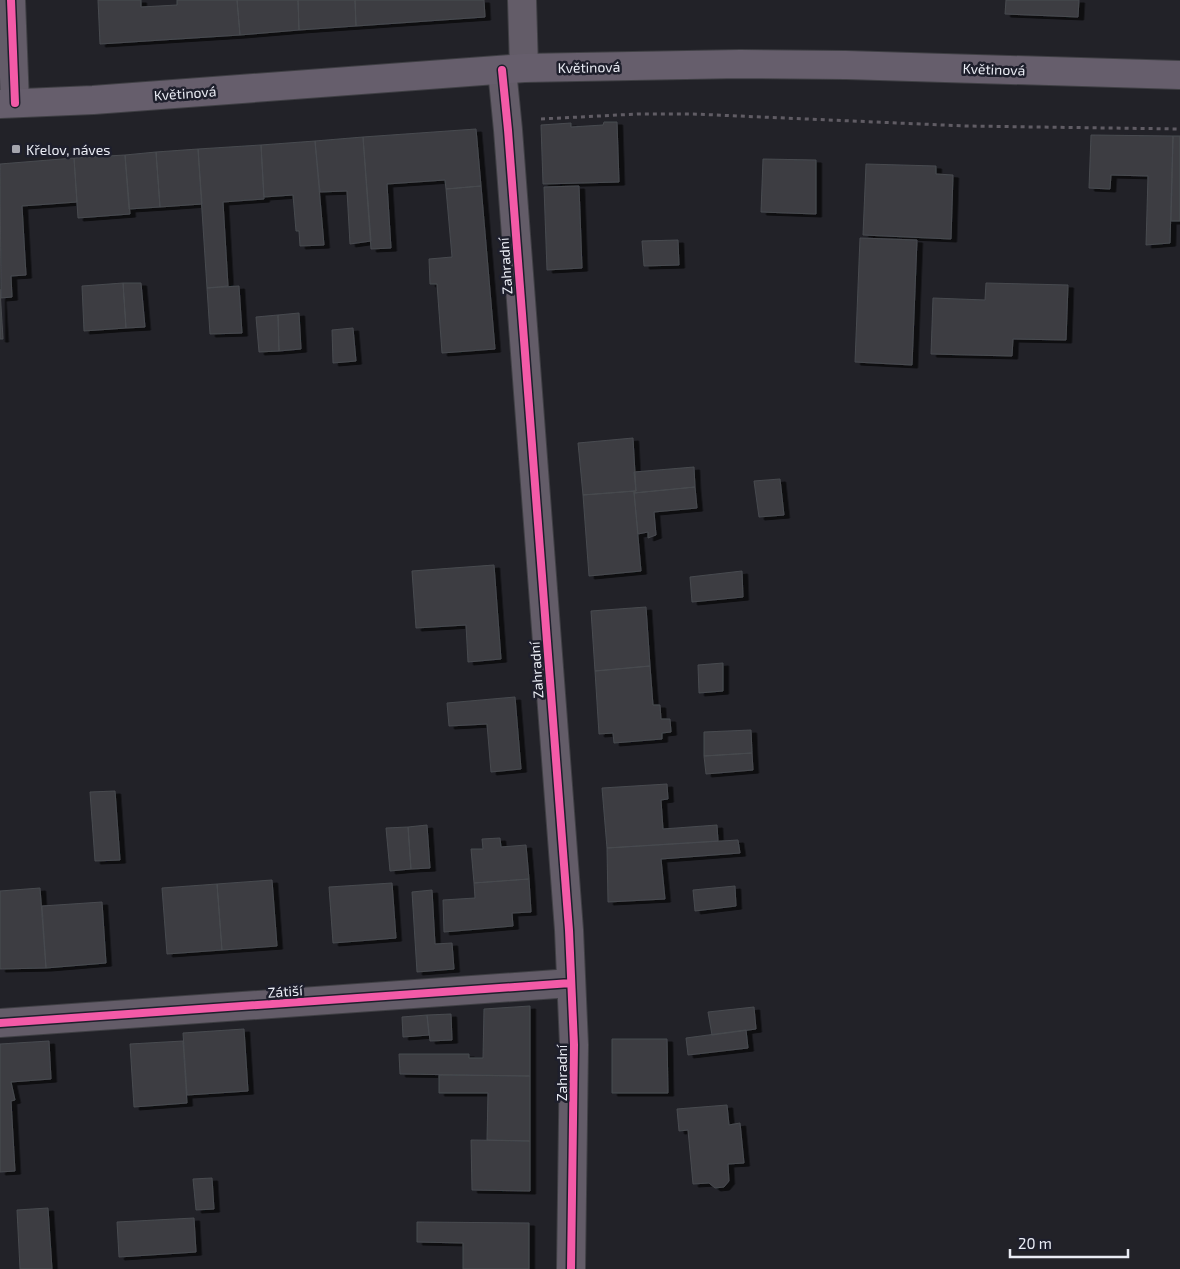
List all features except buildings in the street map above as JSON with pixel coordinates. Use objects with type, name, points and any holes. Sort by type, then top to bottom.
[{"type":"main road","name":"Květinová","points":[[8,104],[93,100],[513,69],[740,64],[846,65],[1180,75]]},
{"type":"street","points":[[8,104],[11,0]]},
{"type":"street","name":"Zahradní","points":[[522,0],[513,69],[508,130],[569,930],[574,1045],[572,1269]]},
{"type":"street","name":"Zátiší","points":[[0,1023],[571,983]]},
{"type":"path","points":[[533,119],[637,114],[693,114],[966,126],[1180,129]]},
{"type":"cycle path","points":[[11,0],[15,103]]},
{"type":"cycle path","points":[[502,70],[569,930],[574,1045],[571,1269]]},
{"type":"cycle path","points":[[0,1023],[571,983]]},
{"type":"place","name":"Křelov, náves","points":[[16,149]]}]
